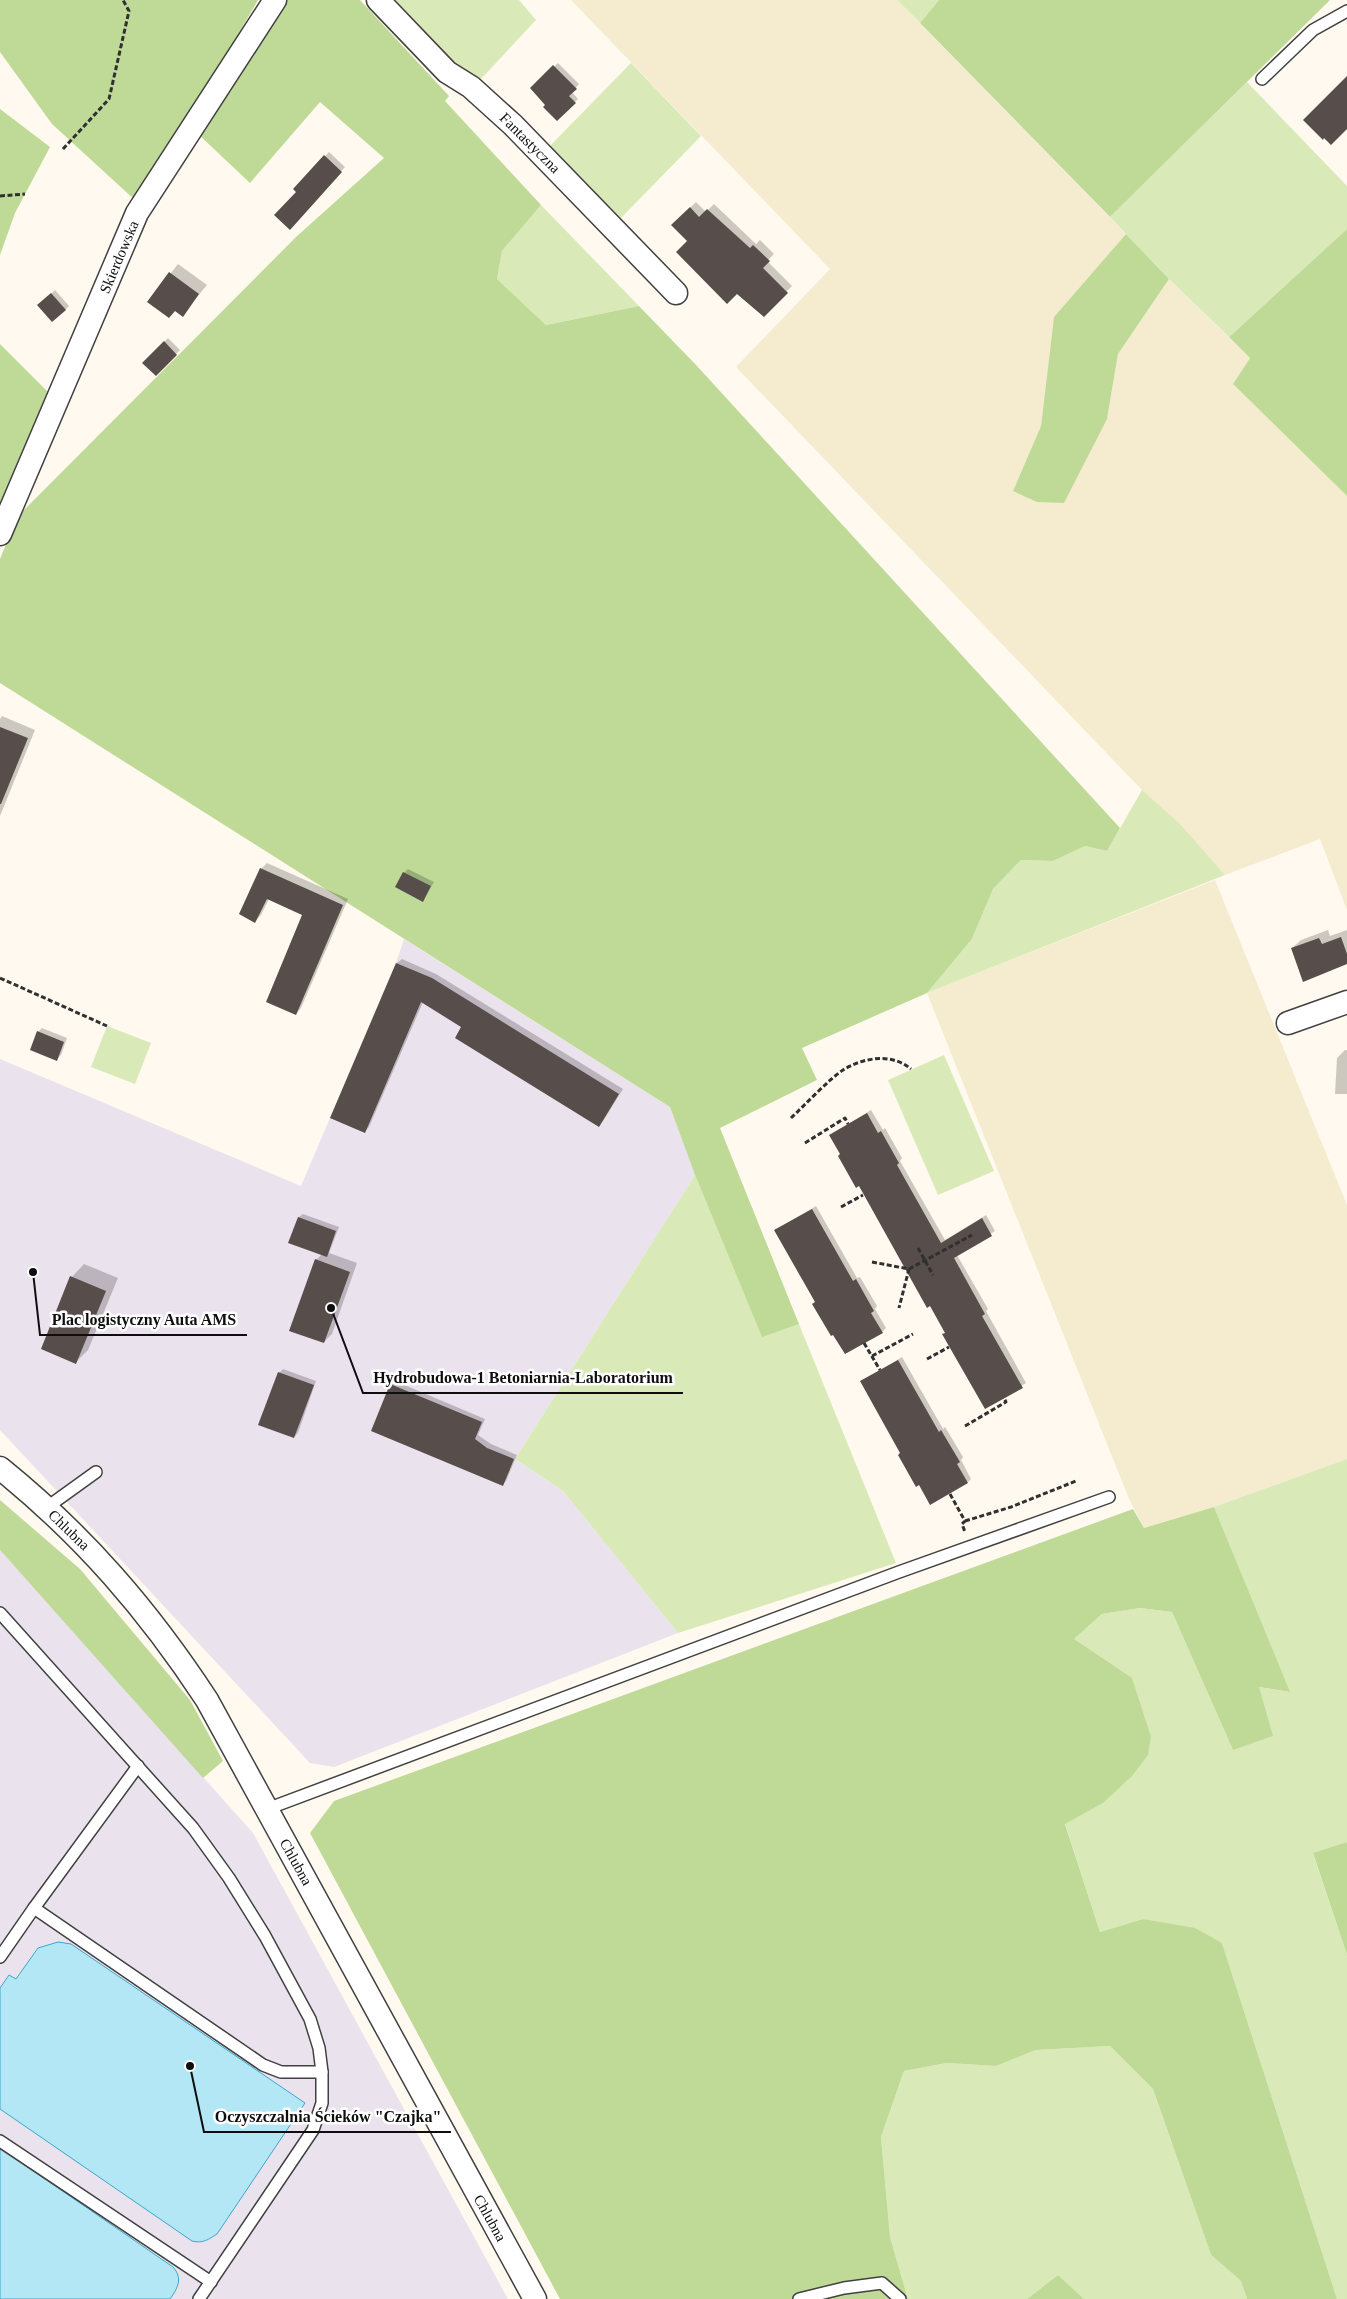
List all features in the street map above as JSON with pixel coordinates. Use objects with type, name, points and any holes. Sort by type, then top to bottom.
[{"type":"street","name":"Skierdowska","points":[[0,534],[137,213],[275,0]]},
{"type":"street","name":"Fantastyczna","points":[[378,0],[447,72],[471,87],[513,125],[676,293]]},
{"type":"street","points":[[1288,1024],[1347,1002]]},
{"type":"street","name":"Chlubna","points":[[0,1468],[69,1528],[110,1571],[146,1613],[207,1700],[535,2299]]},
{"type":"lane","points":[[1262,79],[1313,30],[1347,12]]},
{"type":"lane","points":[[46,1508],[96,1472]]},
{"type":"lane","points":[[266,1809],[971,1546],[1109,1497]]},
{"type":"lane","points":[[0,1613],[193,1828],[229,1878],[260,1928],[310,2019],[319,2048],[322,2072],[322,2102],[313,2130],[199,2299]]},
{"type":"lane","points":[[0,1957],[138,1766]]},
{"type":"lane","points":[[34,1908],[264,2065],[282,2072],[322,2072]]},
{"type":"lane","points":[[0,2141],[211,2282]]},
{"type":"lane","points":[[799,2299],[844,2288],[882,2283],[900,2299]]},
{"type":"path","points":[[63,149],[109,99],[129,10],[124,0]]},
{"type":"path","points":[[0,196],[25,194]]},
{"type":"path","points":[[0,978],[107,1026]]},
{"type":"path","points":[[791,1118],[843,1070],[876,1058],[901,1061],[912,1070]]},
{"type":"path","points":[[805,1143],[845,1118],[848,1124]]},
{"type":"path","points":[[842,1207],[864,1195]]},
{"type":"path","points":[[872,1262],[908,1269],[972,1236]]},
{"type":"path","points":[[918,1248],[933,1275]]},
{"type":"path","points":[[899,1308],[908,1269]]},
{"type":"path","points":[[872,1356],[913,1334]]},
{"type":"path","points":[[864,1343],[880,1370]]},
{"type":"path","points":[[927,1359],[949,1347]]},
{"type":"path","points":[[965,1426],[1006,1402],[1004,1398]]},
{"type":"path","points":[[971,1546],[962,1524],[965,1521],[1011,1507],[1076,1481]]},
{"type":"path","points":[[950,1494],[965,1521]]},
{"type":"shaded area","points":[[571,0],[897,0],[1126,234],[1054,317],[1041,426],[1013,491],[1107,419],[1118,354],[1169,279],[1250,358],[1233,384],[1347,496],[1347,910],[1320,839],[1225,875],[1180,825],[1142,790],[736,367],[830,269]]},
{"type":"shaded area","points":[[1215,880],[1347,1205],[1347,1459],[1214,1507],[1144,1528],[1129,1499],[927,993]]},
{"type":"shaded area","points":[[404,939],[670,1107],[695,1175],[515,1459],[563,1491],[678,1633],[334,1767],[310,1763],[0,1430],[0,1059],[301,1186],[396,963]]},
{"type":"shaded area","points":[[0,1550],[253,1833],[508,2299],[0,2299]]},
{"type":"green space","points":[[0,0],[258,0],[176,141],[136,201],[52,124],[0,52]]},
{"type":"green space","points":[[282,0],[360,0],[449,96],[445,101],[541,205],[502,251],[497,279],[546,325],[639,306],[697,366],[1120,828],[1107,851],[1085,846],[1053,861],[1021,860],[993,889],[972,939],[927,993],[802,1048],[817,1080],[720,1128],[799,1324],[762,1337],[695,1175],[670,1107],[0,683],[0,559],[17,517],[296,237],[384,158],[320,102],[250,183],[197,133]]},
{"type":"green space","points":[[393,0],[519,0],[536,20],[481,79],[446,62]]},
{"type":"green space","points":[[897,0],[939,0],[920,23]]},
{"type":"green space","points":[[939,0],[1330,0],[1110,217],[920,23]]},
{"type":"green space","points":[[631,63],[701,136],[619,220],[548,148]]},
{"type":"green space","points":[[1247,82],[1347,186],[1347,229],[1229,337],[1169,279],[1110,217]]},
{"type":"green space","points":[[0,109],[50,147],[15,213],[0,255]]},
{"type":"green space","points":[[541,205],[639,306],[546,325],[497,279],[502,251]]},
{"type":"green space","points":[[1347,229],[1347,496],[1233,384],[1250,358],[1229,337]]},
{"type":"green space","points":[[1126,234],[1169,279],[1118,354],[1107,419],[1064,503],[1037,502],[1013,491],[1041,426],[1054,317]]},
{"type":"green space","points":[[0,344],[49,393],[0,513]]},
{"type":"green space","points":[[1142,790],[1180,824],[1225,875],[927,993],[972,939],[993,889],[1021,860],[1053,861],[1085,846],[1107,851]]},
{"type":"green space","points":[[107,1026],[151,1043],[135,1084],[91,1067]]},
{"type":"green space","points":[[944,1055],[994,1171],[938,1195],[888,1080]]},
{"type":"green space","points":[[695,1175],[762,1336],[799,1324],[896,1563],[678,1633],[563,1491],[515,1459]]},
{"type":"green space","points":[[1347,1459],[1347,1842],[1313,1854],[1347,1955],[1347,2299],[1337,2299],[1222,1943],[1143,1919],[1100,1932],[1065,1823],[1103,1803],[1074,1639],[1102,1614],[1140,1608],[1172,1612],[1233,1750],[1259,1687],[1289,1692],[1214,1507]]},
{"type":"green space","points":[[0,1500],[80,1569],[190,1700],[223,1761],[203,1778],[0,1550]]},
{"type":"green space","points":[[1214,1507],[1290,1692],[1259,1687],[1273,1736],[1233,1750],[1172,1612],[1140,1608],[1102,1614],[1074,1639],[1132,1678],[1151,1737],[1148,1755],[1132,1776],[1103,1803],[1065,1824],[1100,1932],[1143,1919],[1195,1928],[1222,1943],[1337,2299],[1247,2299],[1241,2281],[1211,2255],[1153,2089],[1110,2046],[1036,2050],[996,2066],[947,2063],[904,2071],[881,2137],[890,2237],[908,2299],[560,2299],[310,1833],[334,1801],[1133,1509],[1144,1528]]},
{"type":"green space","points":[[1347,1842],[1347,1955],[1313,1853]]},
{"type":"green space","points":[[1110,2046],[1153,2089],[1211,2255],[1241,2281],[1247,2299],[1084,2299],[1058,2275],[1027,2299],[908,2299],[890,2237],[881,2137],[904,2071],[947,2063],[996,2066],[1036,2050]]},
{"type":"green space","points":[[1058,2275],[1084,2299],[1027,2299]]},
{"type":"water","points":[[58,1942],[71,1944],[305,2103],[217,2234],[208,2239],[199,2242],[192,2241],[0,2109],[0,1988],[9,1975],[16,1979],[38,1948]]},
{"type":"water","points":[[0,2148],[173,2267],[179,2279],[170,2299],[0,2299]]},
{"type":"building","points":[[553,65],[577,89],[569,96],[576,103],[557,121],[543,107],[545,105],[530,88]]},
{"type":"building","points":[[1347,76],[1347,129],[1331,145],[1324,138],[1323,140],[1303,120]]},
{"type":"building","points":[[324,155],[342,172],[290,230],[274,215],[296,192],[293,189]]},
{"type":"building","points":[[690,207],[699,217],[707,209],[750,248],[753,245],[770,261],[763,268],[788,293],[764,317],[737,294],[727,304],[676,252],[687,241],[671,225]]},
{"type":"building","points":[[169,272],[199,294],[183,317],[175,311],[169,318],[147,302]]},
{"type":"building","points":[[51,293],[66,310],[52,322],[37,305]]},
{"type":"building","points":[[164,341],[177,355],[156,376],[142,363]]},
{"type":"building","points":[[0,727],[28,738],[1,804],[0,804]]},
{"type":"building","points":[[260,868],[343,905],[296,1015],[266,1002],[302,915],[267,899],[255,923],[239,914]]},
{"type":"building","points":[[403,872],[431,886],[423,902],[395,887]]},
{"type":"building","points":[[1341,937],[1347,954],[1347,964],[1303,982],[1291,948],[1319,938],[1322,944]]},
{"type":"building","points":[[396,963],[432,978],[619,1094],[599,1127],[455,1038],[461,1027],[421,1002],[365,1133],[330,1118]]},
{"type":"building","points":[[37,1031],[64,1042],[57,1061],[30,1050]]},
{"type":"building","points":[[867,1113],[878,1133],[881,1131],[899,1163],[897,1165],[941,1243],[982,1218],[992,1236],[954,1258],[985,1314],[982,1316],[1023,1388],[985,1409],[942,1334],[945,1333],[930,1306],[927,1308],[859,1186],[856,1188],[838,1156],[840,1154],[829,1135]]},
{"type":"building","points":[[812,1209],[853,1281],[856,1279],[874,1311],[871,1313],[883,1333],[845,1354],[833,1335],[831,1336],[812,1304],[815,1302],[774,1230]]},
{"type":"building","points":[[298,1217],[336,1231],[327,1257],[288,1243]]},
{"type":"building","points":[[315,1259],[350,1272],[324,1343],[289,1331]]},
{"type":"building","points":[[70,1276],[106,1291],[76,1364],[41,1349]]},
{"type":"building","points":[[898,1360],[939,1432],[941,1430],[960,1462],[957,1464],[968,1483],[930,1505],[919,1485],[916,1487],[898,1455],[900,1453],[860,1381]]},
{"type":"building","points":[[278,1372],[314,1385],[294,1438],[258,1425]]},
{"type":"building","points":[[390,1384],[482,1422],[475,1439],[487,1448],[514,1459],[503,1486],[371,1431]]},
{"type":"place","name":"Plac logistyczny Auta AMS","points":[[33,1272]]},
{"type":"place","name":"Hydrobudowa-1 Betoniarnia-Laboratorium","points":[[331,1308]]},
{"type":"place","name":"Oczyszczalnia Ścieków \"Czajka\"","points":[[190,2066]]}]
